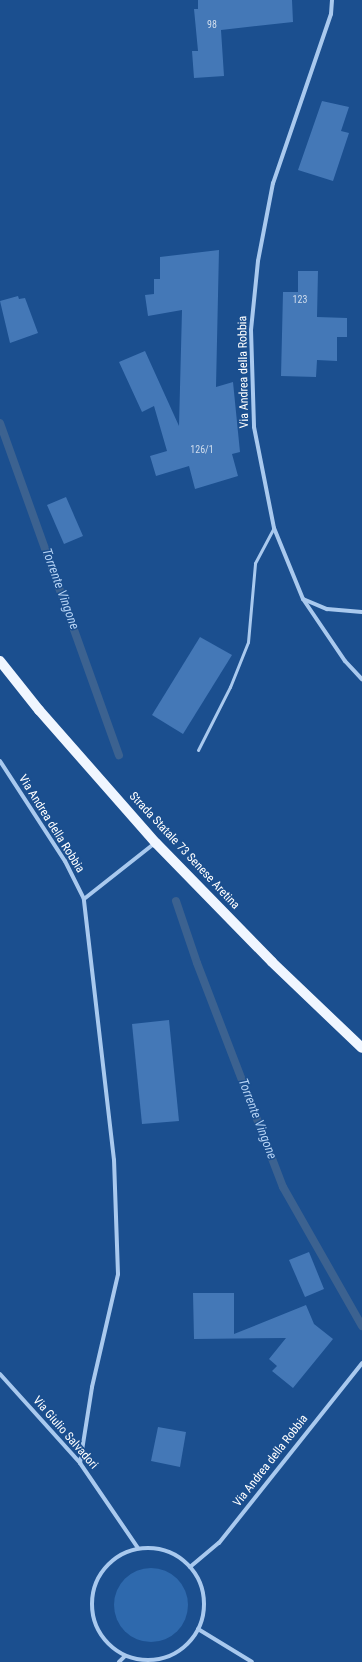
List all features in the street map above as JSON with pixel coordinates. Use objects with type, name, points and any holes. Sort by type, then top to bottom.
[{"type":"main road","name":"Strada Statale 73 Senese Aretina","points":[[0,661],[39,710],[156,843],[272,962],[362,1048]]},
{"type":"street","name":"Via Andrea della Robbia","points":[[332,0],[331,14],[273,183],[258,261],[251,330],[254,427],[274,528],[303,599],[345,660],[362,679]]},
{"type":"street","points":[[303,599],[327,609],[362,612]]},
{"type":"street","name":"Via Andrea della Robbia","points":[[0,761],[65,861],[84,899]]},
{"type":"street","points":[[80,1463],[92,1386],[118,1274],[114,1160],[84,899],[156,843]]},
{"type":"street","name":"Via Andrea della Robbia","points":[[190,1567],[219,1543],[362,1363]]},
{"type":"street","name":"Via Giulio Salvadori","points":[[0,1374],[80,1463],[138,1548]]},
{"type":"street","points":[[138,1548],[157,1548],[175,1555],[190,1567],[199,1581],[204,1596],[203,1613],[198,1629],[184,1646],[164,1658],[150,1660],[125,1656],[107,1642],[97,1628],[92,1612],[92,1594],[98,1578],[108,1564],[122,1554],[138,1548]]},
{"type":"street","points":[[198,1629],[252,1662]]},
{"type":"street","points":[[119,1662],[125,1656]]},
{"type":"lane","points":[[198,750],[230,687],[248,642],[254,563],[274,528]]},
{"type":"shaded area","points":[[151,1568],[172,1574],[182,1584],[188,1605],[182,1626],[172,1636],[151,1642],[130,1636],[120,1626],[114,1605],[120,1584],[130,1574]]},
{"type":"building","points":[[198,0],[292,0],[293,22],[221,30],[224,76],[194,78],[192,51],[198,51],[194,9],[198,9]]},
{"type":"building","points":[[322,101],[349,107],[341,131],[349,133],[333,181],[298,170]]},
{"type":"building","points":[[219,250],[216,387],[233,382],[240,452],[232,454],[238,476],[195,489],[189,466],[156,476],[150,456],[167,451],[154,406],[142,412],[119,362],[145,351],[179,426],[182,310],[148,316],[145,295],[154,294],[154,279],[160,279],[160,257]]},
{"type":"building","points":[[298,271],[318,271],[317,317],[347,318],[347,337],[337,337],[337,361],[317,360],[316,377],[281,376],[283,292],[298,292]]},
{"type":"building","points":[[18,296],[19,299],[25,298],[38,333],[10,343],[0,301]]},
{"type":"building","points":[[66,497],[83,536],[64,544],[47,505]]},
{"type":"building","points":[[200,637],[232,655],[183,734],[152,715]]},
{"type":"building","points":[[169,1020],[179,1121],[142,1124],[132,1024]]},
{"type":"building","points":[[309,1252],[324,1289],[305,1297],[289,1260]]},
{"type":"building","points":[[193,1293],[234,1293],[234,1334],[306,1305],[314,1324],[333,1339],[293,1388],[272,1371],[277,1366],[269,1359],[286,1338],[194,1339]]},
{"type":"building","points":[[158,1427],[186,1432],[180,1467],[151,1461]]},
{"type":"waterway","name":"Torrente Vingone","points":[[0,423],[119,755]]},
{"type":"waterway","name":"Torrente Vingone","points":[[176,901],[197,963],[283,1187],[362,1326]]}]
